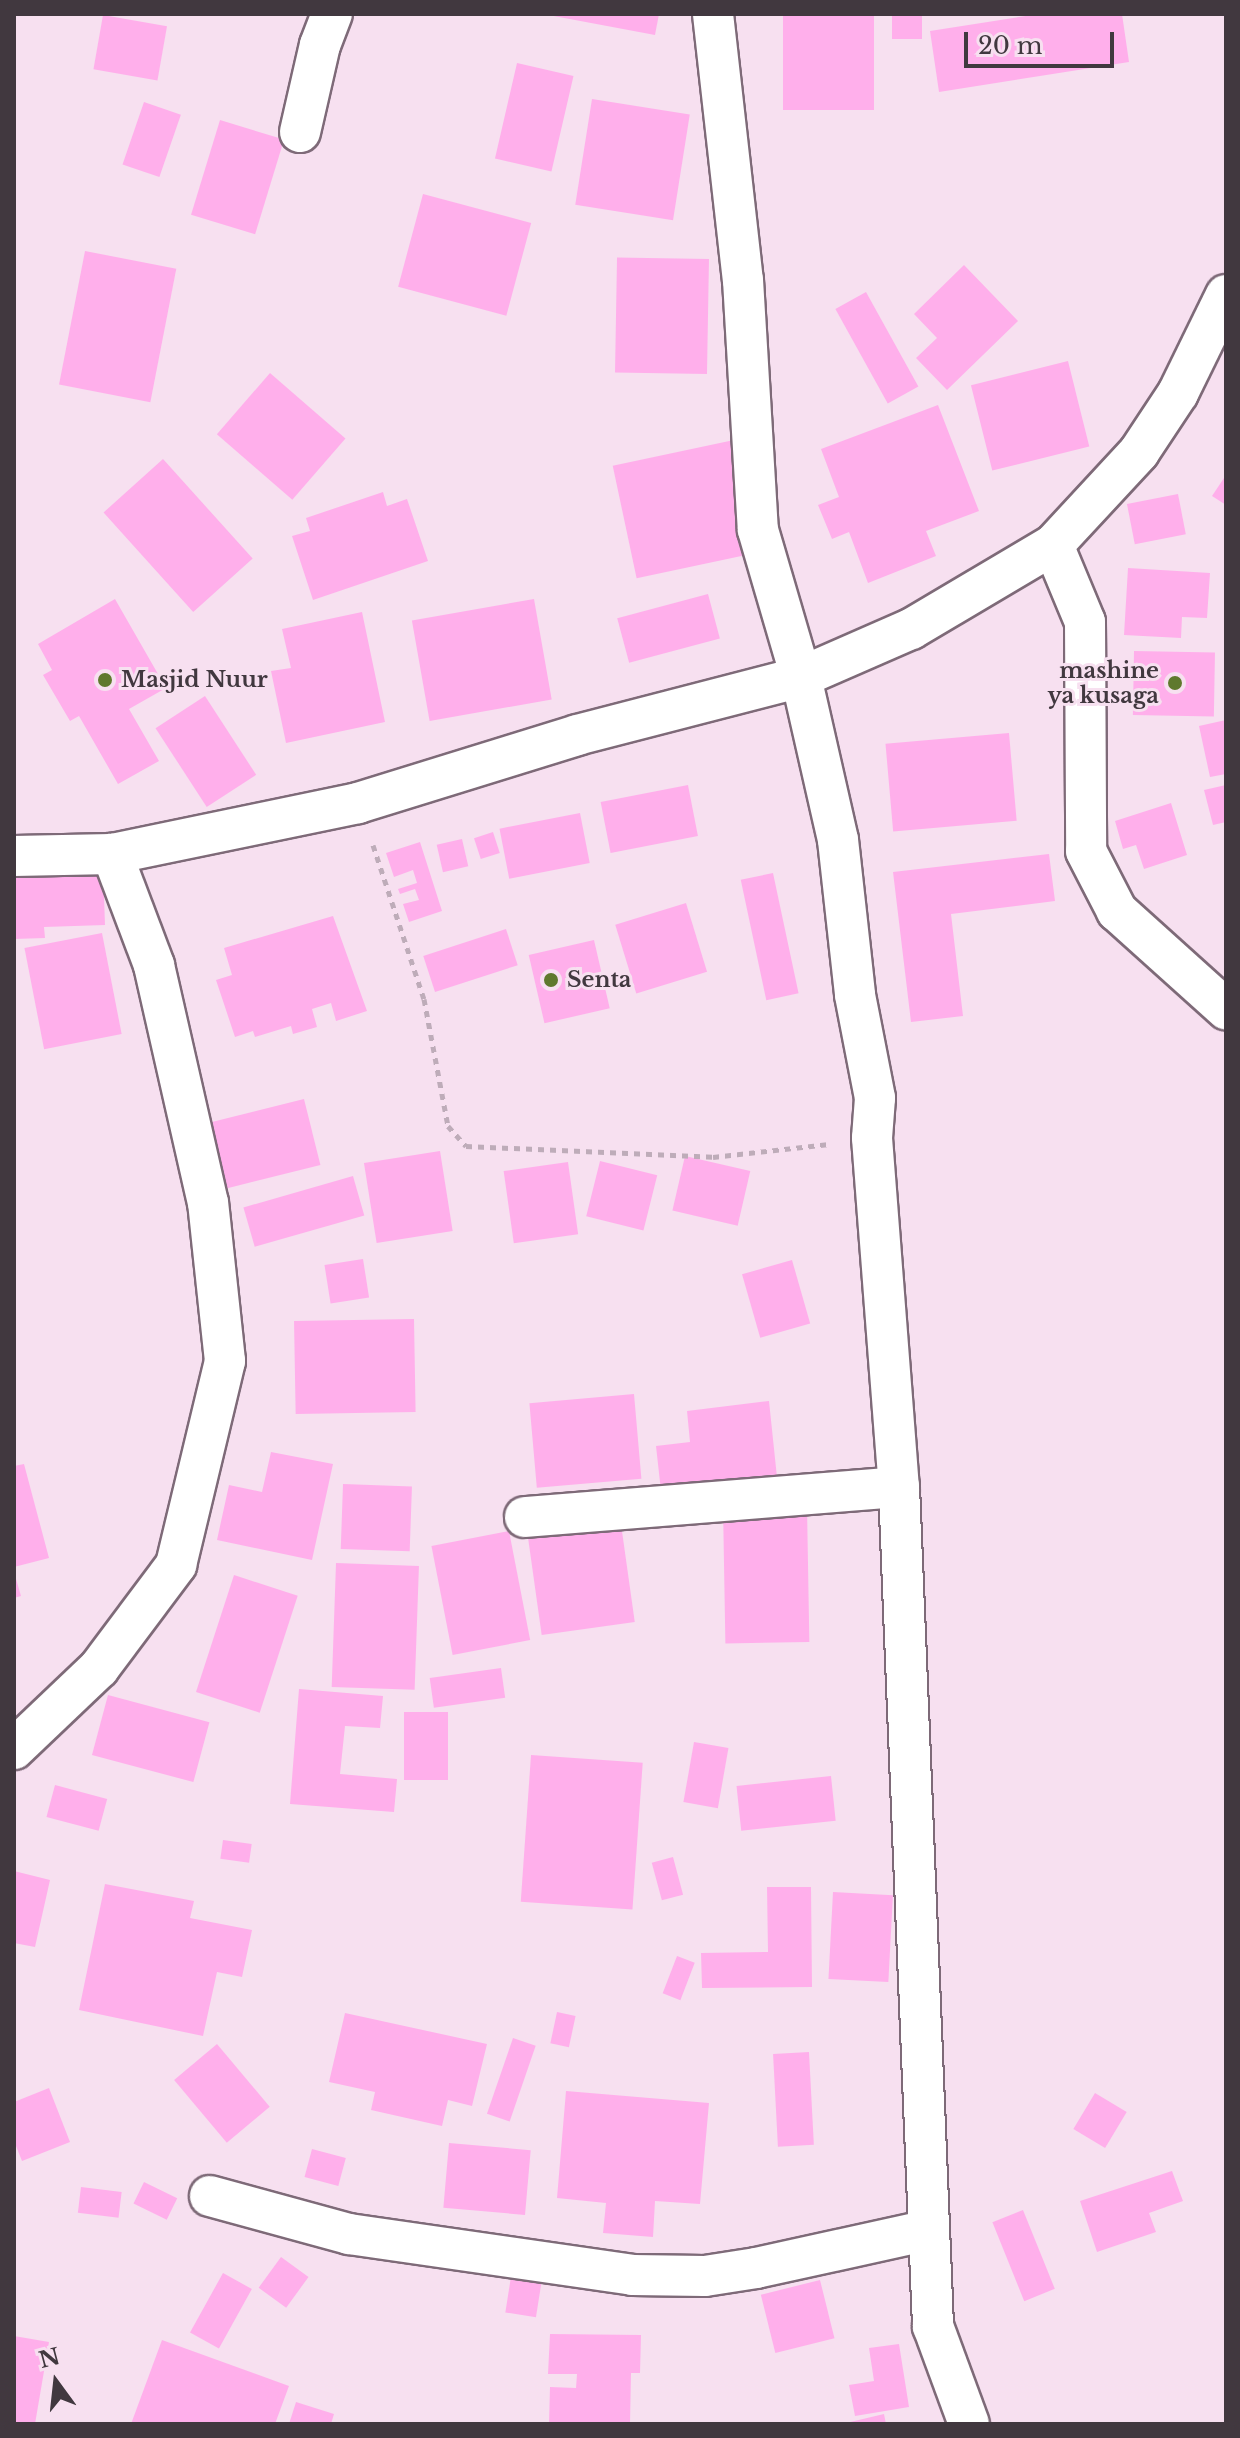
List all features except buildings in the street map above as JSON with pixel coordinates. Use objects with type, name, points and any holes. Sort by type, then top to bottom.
[{"type":"street","points":[[300,132],[320,45],[332,14]]},
{"type":"street","points":[[713,14],[743,280],[758,530],[801,677],[838,840],[855,995],[875,1098],[872,1138],[899,1487],[933,2326],[969,2424]]},
{"type":"street","points":[[14,856],[112,854],[358,803],[577,735],[801,677],[911,629],[1053,545],[1139,452],[1178,393],[1226,295]]},
{"type":"street","points":[[1053,545],[1085,622],[1086,851],[1117,911],[1226,1009]]},
{"type":"street","points":[[14,1749],[99,1668],[176,1565],[211,1437],[225,1361],[208,1203],[154,965],[112,854]]},
{"type":"street","points":[[525,1517],[899,1487]]},
{"type":"street","points":[[210,2196],[349,2234],[632,2275],[718,2274],[929,2230]]},
{"type":"path","points":[[358,803],[424,999],[448,1126],[466,1146],[713,1157],[872,1138]]},
{"type":"place","name":"Masjid Nuur","points":[[105,680]]},
{"type":"place","name":"mashine ya kusaga","points":[[1175,683]]},
{"type":"place","name":"Senta","points":[[551,980]]}]
